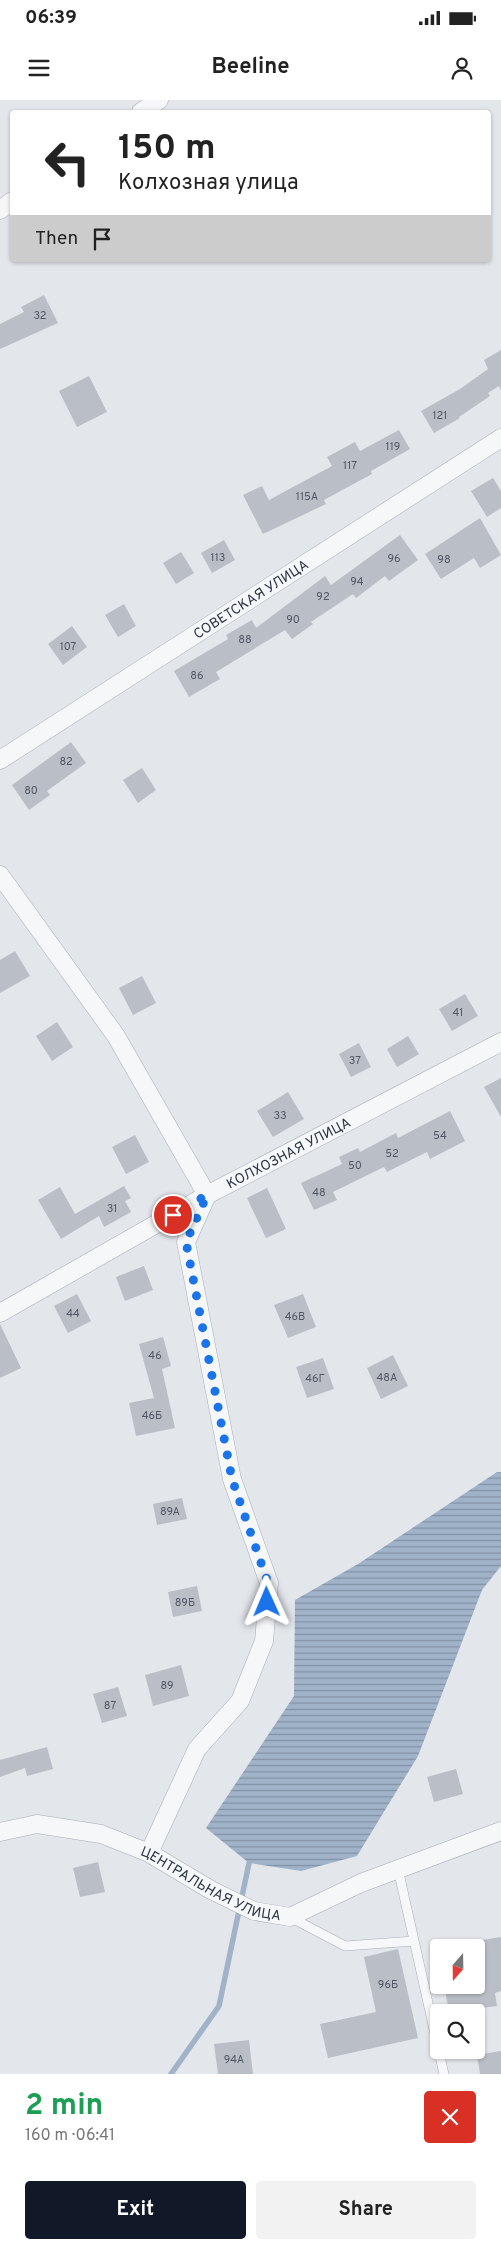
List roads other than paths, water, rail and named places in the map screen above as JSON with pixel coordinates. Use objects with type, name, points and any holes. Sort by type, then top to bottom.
[{"type":"street","points":[[144,110],[159,100]]},
{"type":"street","name":"СОВЕТСКАЯ УЛИЦА","points":[[0,760],[501,438]]},
{"type":"street","points":[[0,875],[116,1036],[207,1195],[186,1242],[232,1479],[268,1583],[264,1641],[240,1701],[197,1749],[149,1853]]},
{"type":"street","name":"КОЛХОЗНАЯ УЛИЦА","points":[[0,1313],[207,1195],[501,1042]]},
{"type":"street","name":"ЦЕНТРАЛЬНАЯ УЛИЦА","points":[[0,1832],[36,1824],[101,1834],[149,1853],[211,1890],[254,1911],[290,1917],[361,1883],[501,1832]]},
{"type":"lane","points":[[398,1869],[444,2074]]},
{"type":"lane","points":[[290,1917],[345,1946],[369,1946],[414,1941]]},
{"type":"water","points":[[497,1472],[501,1472],[501,1566],[482,1590],[418,1756],[357,1856],[301,1871],[249,1863],[206,1828],[294,1696],[295,1600],[358,1564]]},
{"type":"waterway","points":[[171,2074],[219,2006],[249,1863]]}]
